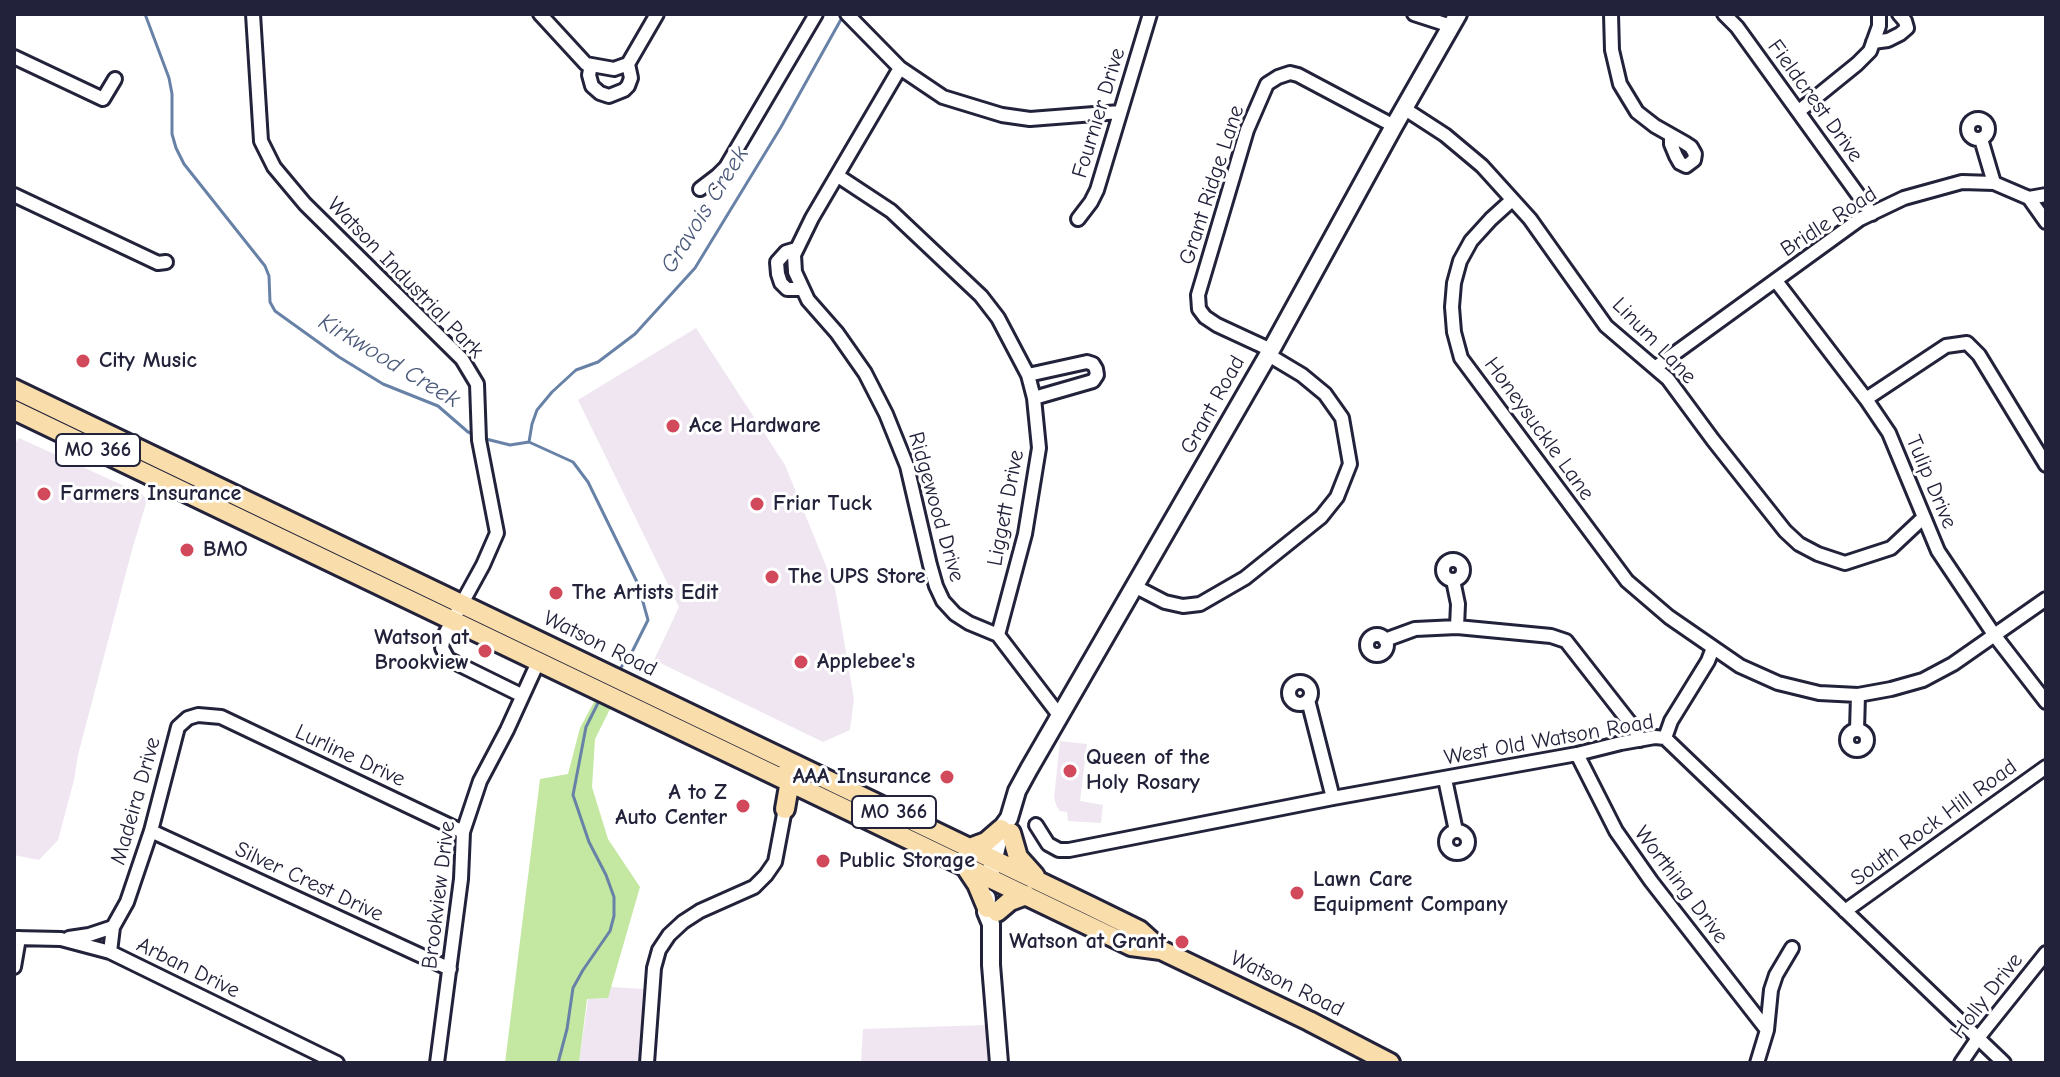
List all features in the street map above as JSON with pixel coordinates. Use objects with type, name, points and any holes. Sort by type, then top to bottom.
[{"type":"main road","name":"Watson Road","points":[[14,389],[457,612],[539,660],[596,678]]},
{"type":"main road","name":"Watson Road","points":[[14,410],[457,612],[788,774],[997,871],[1039,881],[1139,930],[1161,950],[1390,1063]]},
{"type":"main road","name":"Watson Road","points":[[788,774],[966,856]]},
{"type":"main road","points":[[785,809],[788,774]]},
{"type":"main road","points":[[785,809],[788,774]]},
{"type":"main road","points":[[1026,895],[1010,901],[991,915],[966,856],[1007,827],[1018,857],[1039,881]]},
{"type":"main road","name":"Watson Road","points":[[997,871],[1026,895],[1131,946],[1161,950]]},
{"type":"street","name":"Watson Industrial Park","points":[[253,14],[261,141],[274,167],[305,204],[462,359],[477,384],[479,435],[497,533],[457,612]]},
{"type":"street","points":[[540,14],[586,64],[614,69],[628,64],[657,14]]},
{"type":"street","points":[[700,189],[726,167],[816,14]]},
{"type":"street","name":"Fournier Drive","points":[[1078,219],[1097,190],[1150,14]]},
{"type":"street","points":[[1414,14],[1455,20]]},
{"type":"street","points":[[1611,14],[1612,50],[1620,84],[1637,112],[1671,135]]},
{"type":"street","name":"Fieldcrest Drive","points":[[1724,14],[1737,27],[1872,214]]},
{"type":"street","points":[[1799,111],[1870,51],[1879,26],[1879,14]]},
{"type":"street","points":[[1873,42],[1888,40],[1907,28],[1899,14]]},
{"type":"street","points":[[850,17],[900,68],[943,97],[1002,115],[1030,119],[1120,112]]},
{"type":"street","name":"Grant Road","points":[[999,1063],[991,915],[997,871],[1017,791],[1136,587],[1455,20]]},
{"type":"street","points":[[14,57],[103,99]]},
{"type":"street","points":[[591,65],[589,75],[592,86],[609,96],[628,86],[631,78],[628,64]]},
{"type":"street","name":"Ridgewood Drive","points":[[900,68],[796,249],[795,272],[808,300],[837,333],[865,373],[886,414],[907,466],[930,565],[943,601],[969,623],[998,635]]},
{"type":"street","name":"Grant Ridge Lane","points":[[1269,352],[1205,317],[1199,309],[1198,295],[1247,130],[1267,84],[1290,73],[1298,75],[1394,126]]},
{"type":"street","points":[[97,113],[115,79]]},
{"type":"street","name":"Linum Lane","points":[[1405,109],[1445,135],[1482,166],[1530,219],[1606,326],[1668,379],[1785,531],[1799,544],[1845,563],[1891,548],[1924,517]]},
{"type":"street","points":[[1981,139],[1994,183]]},
{"type":"street","name":"Liggett Drive","points":[[838,176],[891,211],[981,296],[998,318],[1028,375],[1034,398],[1039,448],[1025,534],[998,635]]},
{"type":"street","name":"Bridle Road","points":[[1656,367],[1860,219],[1904,198],[1962,182],[1994,183],[2029,198]]},
{"type":"street","points":[[14,195],[158,263],[166,262]]},
{"type":"street","points":[[2046,195],[2029,198],[2046,222]]},
{"type":"street","name":"Honeysuckle Lane","points":[[1512,200],[1471,241],[1460,261],[1452,307],[1461,358],[1627,581],[1669,617],[1740,666],[1778,683],[1819,693],[1858,695],[1923,680],[1953,664],[2046,599]]},
{"type":"street","name":"Tulip Drive","points":[[1776,281],[1889,433],[1938,551],[1995,636],[2046,702]]},
{"type":"street","points":[[1866,399],[1946,346],[1967,343],[1979,355],[2046,465]]},
{"type":"street","points":[[1136,587],[1165,602],[1183,606],[1200,604],[1245,578],[1321,517],[1337,497],[1350,464],[1342,418],[1325,394],[1269,352]]},
{"type":"street","points":[[1028,375],[1087,362],[1096,369],[1097,375],[1093,381],[1034,398]]},
{"type":"street","points":[[1453,580],[1458,604],[1457,627]]},
{"type":"street","points":[[457,612],[441,644],[448,659],[521,695]]},
{"type":"street","points":[[1385,640],[1415,629],[1457,627],[1551,636],[1566,641],[1640,740]]},
{"type":"street","points":[[998,635],[1059,715]]},
{"type":"street","points":[[1665,738],[1671,721],[1713,648]]},
{"type":"street","name":"Brookview Drive","points":[[437,1063],[461,879],[463,832],[480,781],[539,660]]},
{"type":"street","points":[[1857,730],[1858,695]]},
{"type":"street","points":[[1308,700],[1333,798]]},
{"type":"street","name":"Madeira Drive","points":[[110,952],[113,927],[127,902],[151,831],[178,727],[188,718],[198,715],[221,717]]},
{"type":"street","name":"Lurline Drive","points":[[221,717],[463,832]]},
{"type":"street","name":"West Old Watson Road","points":[[1036,825],[1048,844],[1059,850],[1069,850],[1655,737],[1665,738],[2004,1063]]},
{"type":"street","name":"Worthing Drive","points":[[1577,754],[1616,831],[1767,1030]]},
{"type":"street","name":"South Rock Hill Road","points":[[1845,911],[2046,767]]},
{"type":"street","points":[[1445,779],[1456,831]]},
{"type":"street","points":[[647,1063],[654,968],[659,950],[683,922],[754,887],[766,875],[775,862],[785,809]]},
{"type":"street","name":"Silver Crest Drive","points":[[151,831],[450,969]]},
{"type":"street","points":[[61,939],[113,927]]},
{"type":"street","points":[[14,967],[17,938]]},
{"type":"street","name":"Arban Drive","points":[[17,938],[61,939],[110,952],[337,1063]]},
{"type":"street","points":[[1757,1063],[1767,1030],[1771,990],[1792,948]]},
{"type":"street","name":"Holly Drive","points":[[1961,1063],[2046,953]]},
{"type":"shaded area","points":[[696,328],[785,465],[835,588],[854,699],[850,730],[823,742],[654,660],[679,607],[578,400]]},
{"type":"shaded area","points":[[19,438],[142,494],[147,500],[58,840],[39,860],[14,855],[14,444]]},
{"type":"shaded area","name":"Queen of the Holy Rosary","points":[[1060,741],[1087,744],[1080,801],[1103,805],[1101,823],[1068,821],[1067,812],[1057,807],[1054,798]]},
{"type":"shaded area","points":[[611,987],[644,989],[640,1063],[579,1063],[588,999],[607,998]]},
{"type":"shaded area","points":[[987,1025],[989,1063],[861,1063],[863,1029]]},
{"type":"green space","points":[[595,700],[610,709],[595,739],[592,787],[608,839],[640,887],[608,998],[587,999],[579,1063],[505,1063],[540,779],[568,774],[580,728]]},
{"type":"waterway","name":"Kirkwood Creek","points":[[145,14],[169,78],[172,134],[176,148],[184,164],[265,266],[269,276],[270,302],[275,311],[339,357],[383,384],[438,406],[475,435]]},
{"type":"waterway","name":"Gravois Creek","points":[[617,673],[648,620],[638,584],[588,482],[573,462],[529,442],[532,424],[537,410],[552,392],[576,370],[598,362],[635,334],[695,268],[781,127],[844,14]]},
{"type":"waterway","name":"Kirkwood Creek","points":[[482,438],[510,445],[529,442]]},
{"type":"waterway","name":"Gravois Creek","points":[[558,1063],[573,988],[610,931],[614,916],[614,897],[589,842],[573,795],[586,727],[600,699]]},
{"type":"place","name":"City Music","points":[[83,361]]},
{"type":"place","name":"Ace Hardware","points":[[673,426]]},
{"type":"place","name":"Farmers Insurance","points":[[44,494]]},
{"type":"place","name":"Friar Tuck","points":[[757,504]]},
{"type":"place","name":"BMO","points":[[187,550]]},
{"type":"place","name":"The UPS Store","points":[[772,577]]},
{"type":"place","name":"The Artists Edit","points":[[556,593]]},
{"type":"place","name":"Watson at Brookview","points":[[485,651]]},
{"type":"place","name":"Applebee's","points":[[801,662]]},
{"type":"place","name":"Queen of the Holy Rosary","points":[[1070,771]]},
{"type":"place","name":"AAA Insurance","points":[[947,777]]},
{"type":"place","name":"A to Z Auto Center","points":[[743,806]]},
{"type":"place","name":"Public Storage","points":[[823,861]]},
{"type":"place","name":"Lawn Care Equipment Company","points":[[1297,893]]},
{"type":"place","name":"Watson at Grant","points":[[1182,942]]}]
